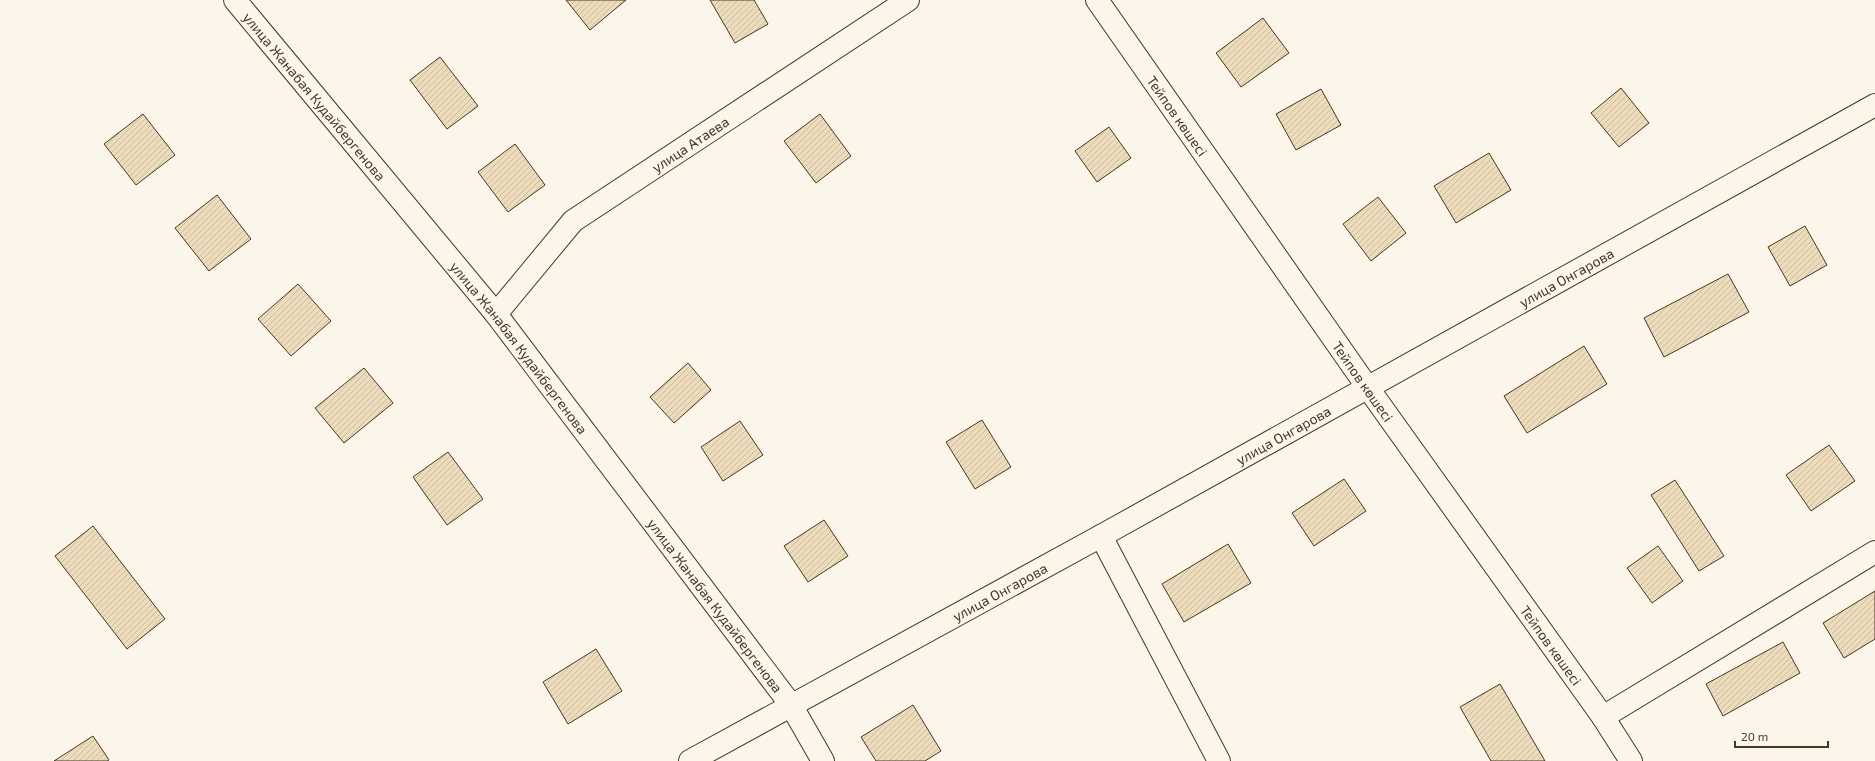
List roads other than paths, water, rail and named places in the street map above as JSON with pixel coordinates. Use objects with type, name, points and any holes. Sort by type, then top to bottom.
[{"type":"street","name":"улица Жанабая Кудайбергенова","points":[[234,0],[496,314],[791,705],[823,761]]},
{"type":"street","name":"улица Атаева","points":[[496,314],[573,221],[908,0]]},
{"type":"street","name":"Тейпов көшесі","points":[[1097,0],[1368,388],[1603,716],[1631,761]]},
{"type":"street","name":"улица Онгарова","points":[[690,761],[1101,536],[1875,105]]},
{"type":"street","points":[[1101,536],[1219,761]]},
{"type":"street","points":[[1603,716],[1875,552]]}]
